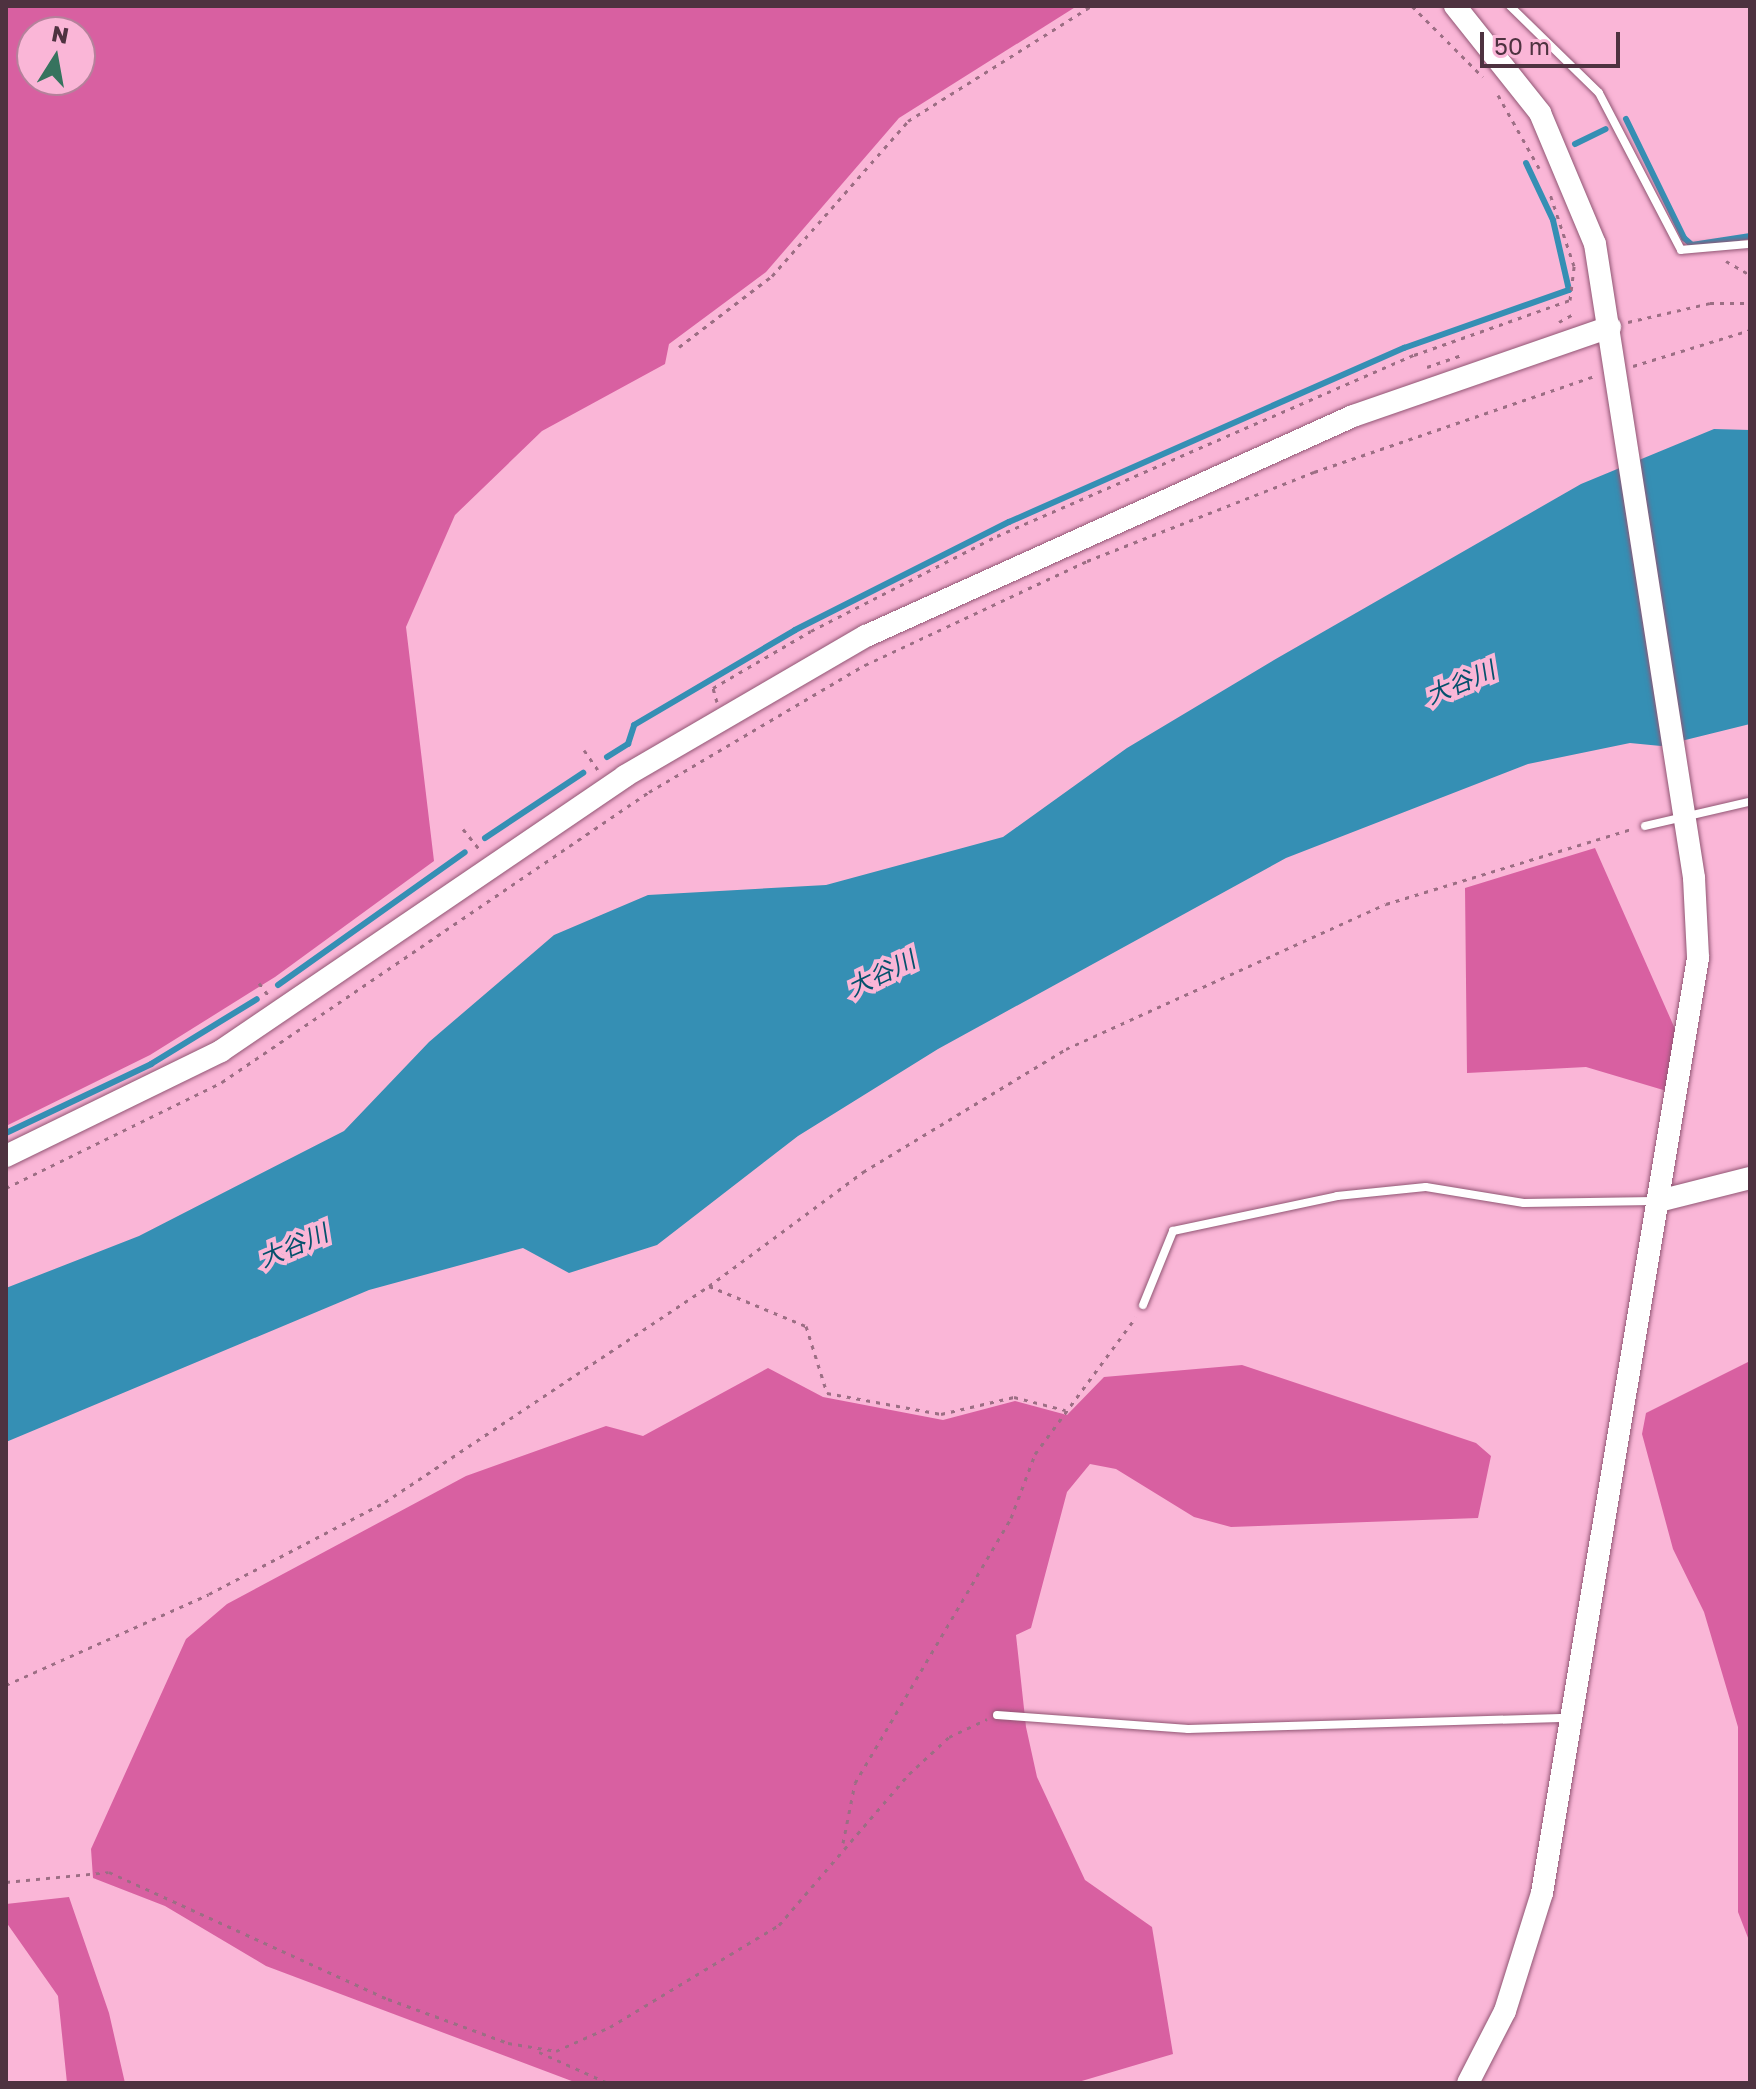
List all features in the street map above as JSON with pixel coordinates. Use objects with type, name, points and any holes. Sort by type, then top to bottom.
[{"type":"street","points":[[1455,6],[1516,77],[1558,147],[1595,244],[1618,374],[1684,814],[1698,958],[1663,1200],[1533,1934],[1505,2011],[1468,2083]]},
{"type":"street","points":[[6,1156],[221,1051],[610,786],[724,717],[946,596],[1149,503],[1422,389],[1610,327]]},
{"type":"street","points":[[1663,1200],[1750,1178]]},
{"type":"lane","points":[[1510,6],[1599,93],[1681,250],[1750,244]]},
{"type":"lane","points":[[1645,826],[1684,814],[1748,802]]},
{"type":"lane","points":[[1143,1305],[1173,1231],[1337,1196],[1426,1187],[1524,1203],[1663,1200]]},
{"type":"lane","points":[[997,1715],[1188,1729],[1569,1718]]},
{"type":"path","points":[[679,347],[772,276],[908,121],[1091,6]]},
{"type":"path","points":[[1412,6],[1486,81]]},
{"type":"path","points":[[724,717],[713,688],[997,536],[1414,355],[1570,300],[1576,282],[1564,230],[1496,92]]},
{"type":"path","points":[[1716,249],[1750,275]]},
{"type":"path","points":[[1610,327],[1675,308],[1750,303]]},
{"type":"path","points":[[6,1188],[222,1082],[649,792],[865,665],[1101,555],[1314,472],[1750,330]]},
{"type":"path","points":[[584,750],[610,786]]},
{"type":"path","points":[[6,1685],[145,1625],[385,1502],[709,1286],[863,1172],[1066,1049],[1386,904],[1524,857],[1645,826]]},
{"type":"path","points":[[463,829],[492,865]]},
{"type":"path","points":[[709,1286],[806,1326],[827,1393],[941,1414],[1014,1397],[1065,1410]]},
{"type":"path","points":[[843,1843],[855,1783],[1065,1410],[1117,1350],[1143,1305]]},
{"type":"path","points":[[536,2050],[556,2051],[610,2027],[779,1925],[843,1843],[949,1737],[997,1715]]},
{"type":"path","points":[[6,1882],[109,1872],[304,1964],[536,2050],[608,2083]]},
{"type":"shaded area","points":[[6,6],[1077,6],[899,118],[766,272],[669,344],[665,364],[542,431],[455,515],[406,627],[434,861],[275,977],[150,1055],[6,1126]]},
{"type":"shaded area","points":[[1595,848],[1679,1038],[1670,1092],[1586,1067],[1467,1073],[1465,888]]},
{"type":"shaded area","points":[[1750,1361],[1750,1943],[1738,1912],[1738,1727],[1704,1612],[1673,1549],[1642,1434],[1646,1413]]},
{"type":"shaded area","points":[[1242,1365],[1476,1443],[1491,1456],[1478,1518],[1231,1527],[1194,1517],[1116,1469],[1090,1464],[1067,1492],[1031,1628],[1016,1635],[1026,1727],[1037,1777],[1085,1880],[1152,1927],[1173,2054],[1075,2083],[577,2083],[266,1966],[165,1906],[93,1878],[91,1849],[186,1639],[227,1604],[466,1476],[606,1426],[643,1436],[768,1368],[823,1397],[943,1420],[1015,1401],[1067,1415],[1104,1377]]},
{"type":"shaded area","points":[[69,1897],[109,2013],[125,2083],[67,2083],[58,1996],[6,1922],[6,1904]]},
{"type":"water","name":"大谷川","points":[[1714,429],[1750,430],[1750,724],[1661,746],[1630,743],[1528,764],[1286,858],[938,1049],[798,1136],[657,1245],[569,1273],[523,1248],[369,1290],[6,1442],[6,1288],[139,1236],[344,1131],[429,1042],[554,935],[648,895],[826,885],[1003,837],[1127,748],[1274,660],[1581,484]]},
{"type":"waterway","points":[[1626,119],[1684,238],[1692,245],[1750,236]]},
{"type":"waterway","points":[[1575,144],[1606,129]]},
{"type":"waterway","points":[[607,757],[628,744],[634,725],[795,630],[1009,522],[1404,348],[1569,290],[1553,220],[1526,163]]},
{"type":"waterway","points":[[485,838],[583,773]]},
{"type":"waterway","points":[[278,985],[465,852]]},
{"type":"waterway","points":[[6,1133],[151,1064],[257,999]]}]
